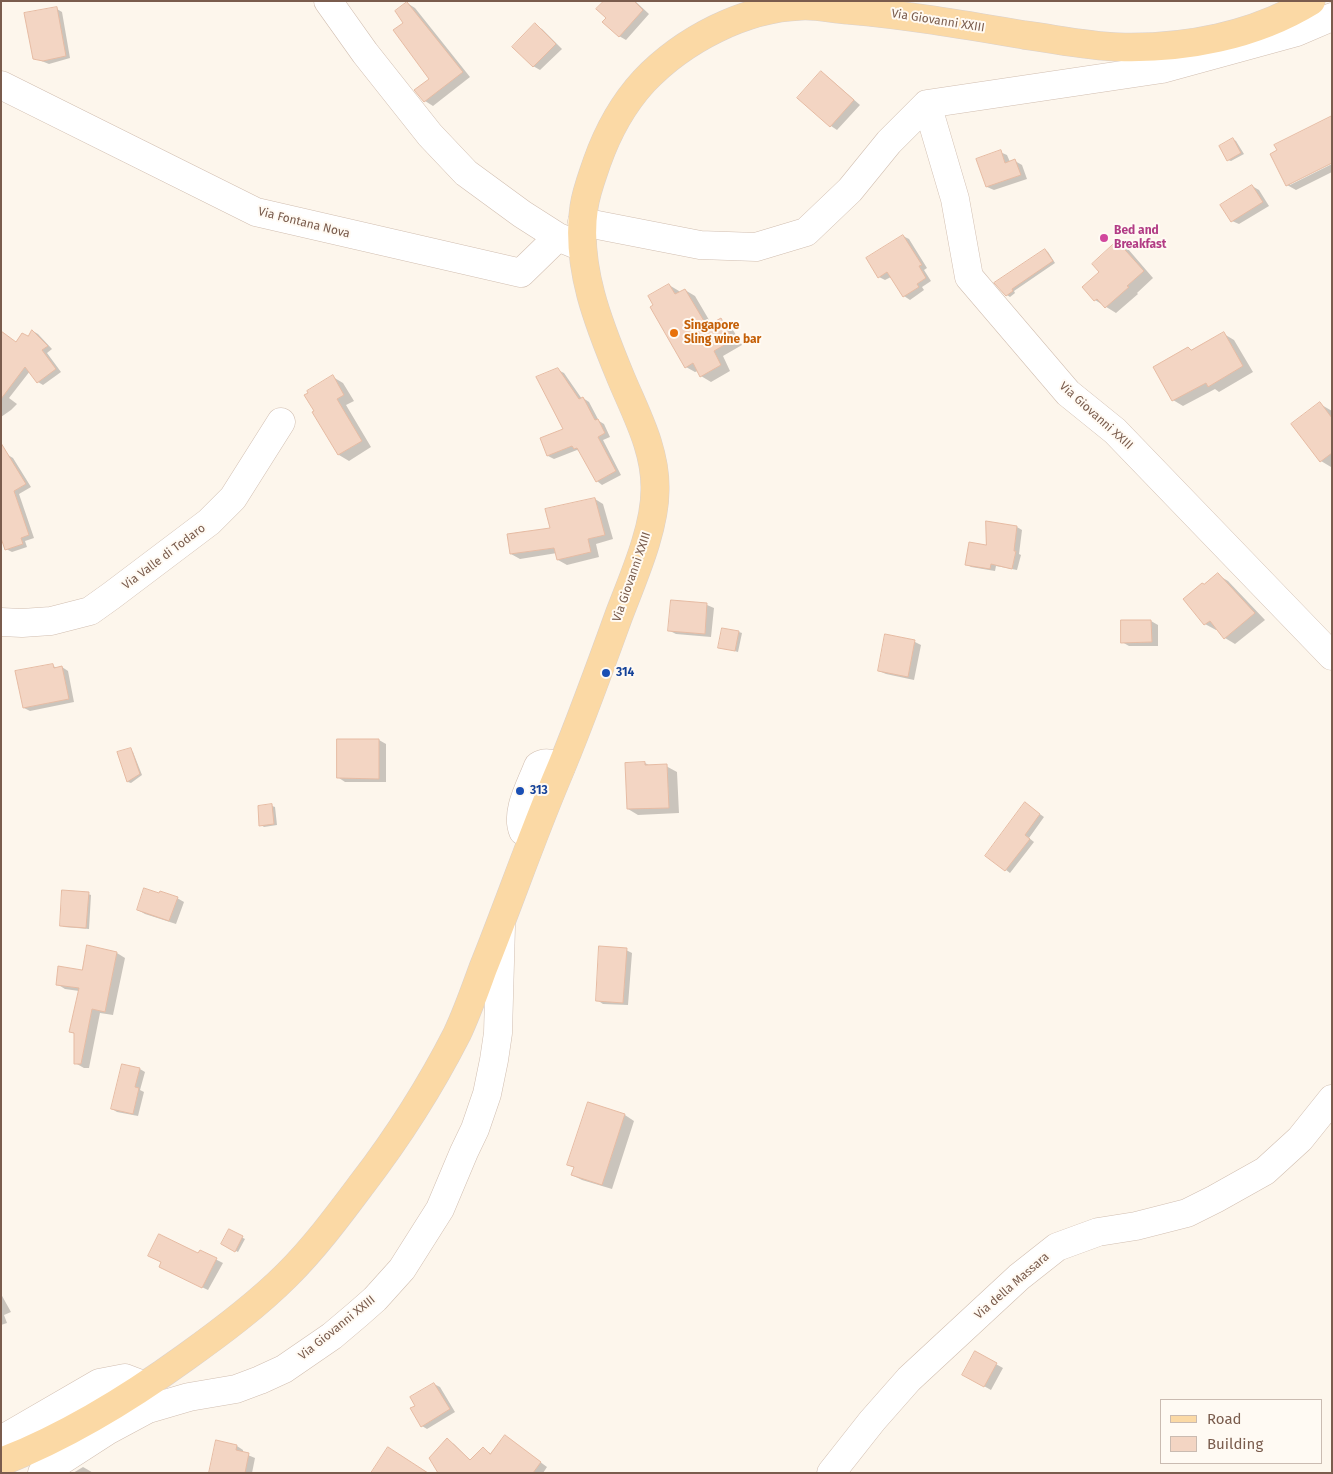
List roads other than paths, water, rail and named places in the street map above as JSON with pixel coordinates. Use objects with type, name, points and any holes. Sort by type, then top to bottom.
[{"type":"main road","name":"Via Giovanni XXIII","points":[[1,1462],[20,1455],[84,1423],[146,1386],[227,1328],[283,1278],[322,1237],[391,1146],[415,1110],[458,1031],[501,925],[637,567],[652,520],[656,498],[655,474],[648,441],[613,360],[588,289],[574,235],[605,139],[624,105],[646,79],[671,56],[694,40],[731,22],[762,12],[802,6],[890,8],[1112,47],[1159,47],[1214,39],[1258,27],[1311,1]]},
{"type":"street","points":[[328,1],[430,135],[466,173],[522,214],[574,235],[756,247],[806,232],[850,190],[889,142],[927,104],[1162,69],[1297,32],[1332,17]]},
{"type":"street","name":"Via Fontana Nova","points":[[1,84],[256,212],[521,273],[574,235]]},
{"type":"street","name":"Via Giovanni XXIII","points":[[927,104],[955,200],[969,277],[1068,393],[1116,431],[1332,656]]},
{"type":"street","name":"Via Valle di Todaro","points":[[1,622],[51,621],[90,611],[209,522],[233,498],[281,422]]},
{"type":"street","name":"Via Giovanni XXIII","points":[[42,1473],[107,1431],[148,1409],[189,1397],[236,1389],[284,1369],[325,1341],[358,1314],[375,1299],[402,1269],[440,1209],[475,1130],[486,1094],[498,1034],[501,925]]},
{"type":"street","name":"Via della Massara","points":[[831,1473],[872,1421],[909,1379],[1019,1277],[1056,1247],[1098,1232],[1136,1226],[1187,1213],[1215,1199],[1265,1171],[1300,1139],[1332,1099]]},
{"type":"street","points":[[1,1438],[6,1437],[99,1383],[125,1378],[146,1386]]},
{"type":"place","name":"Bed and Breakfast","points":[[1104,238]]},
{"type":"place","name":"Singapore Sling wine bar","points":[[674,333]]},
{"type":"place","name":"314","points":[[606,673]]},
{"type":"place","name":"313","points":[[520,791]]}]
